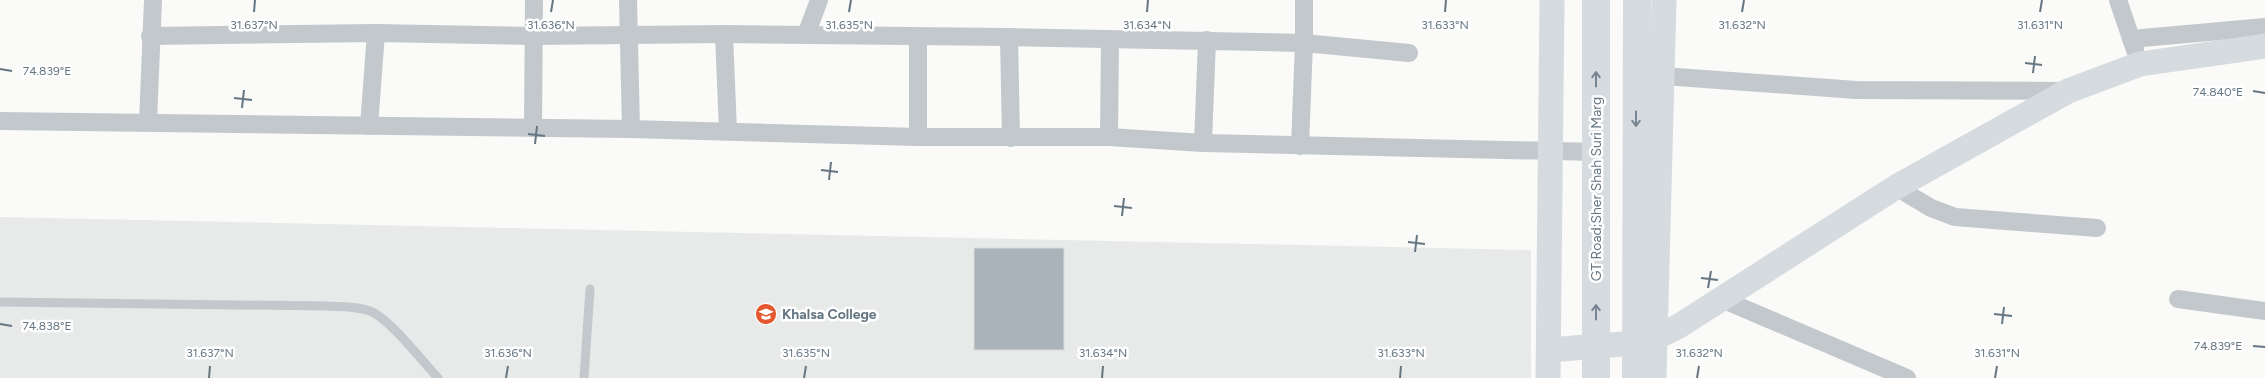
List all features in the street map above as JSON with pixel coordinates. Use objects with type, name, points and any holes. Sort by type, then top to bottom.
[{"type":"main road","points":[[1548,378],[1552,0]]},
{"type":"main road","name":"GT Road;Sher Shah Suri Marg","points":[[1596,0],[1596,378]]},
{"type":"main road","points":[[1637,0],[1644,341],[1654,378]]},
{"type":"main road","points":[[1636,378],[1644,341],[1663,76],[1664,0]]},
{"type":"main road","points":[[1549,350],[1644,341],[1679,326],[1724,300],[1896,188],[2068,92],[2140,64],[2265,46]]},
{"type":"street","points":[[148,122],[150,36],[153,0]]},
{"type":"street","points":[[533,128],[534,0]]},
{"type":"street","points":[[628,0],[631,129]]},
{"type":"street","points":[[806,35],[818,0]]},
{"type":"street","points":[[1300,146],[1304,0]]},
{"type":"street","points":[[2118,0],[2140,64]]},
{"type":"street","points":[[2131,39],[2265,26]]},
{"type":"street","points":[[150,36],[376,33],[534,36],[724,34],[1110,38],[1304,43],[1408,54]]},
{"type":"street","points":[[369,126],[376,33]]},
{"type":"street","points":[[724,34],[728,131]]},
{"type":"street","points":[[918,37],[918,137]]},
{"type":"street","points":[[1009,37],[1011,138]]},
{"type":"street","points":[[1109,138],[1110,38]]},
{"type":"street","points":[[1203,143],[1207,40]]},
{"type":"street","points":[[1663,76],[1856,90],[2068,92]]},
{"type":"street","points":[[0,121],[631,129],[918,137],[1109,138],[1300,146],[1596,152]]},
{"type":"street","points":[[1896,188],[1931,208],[1955,217],[2097,228]]},
{"type":"street","points":[[2178,299],[2265,311]]},
{"type":"street","points":[[1724,300],[1896,376]]},
{"type":"lane","points":[[584,378],[590,289]]},
{"type":"lane","points":[[0,302],[357,308],[372,312],[390,326],[438,378]]},
{"type":"shaded area","name":"Khalsa College","points":[[0,217],[1531,250],[1531,378],[0,378]]},
{"type":"building","points":[[974,248],[1064,248],[1064,350],[974,350]]},
{"type":"place","name":"Khalsa College","points":[[766,314]]}]
